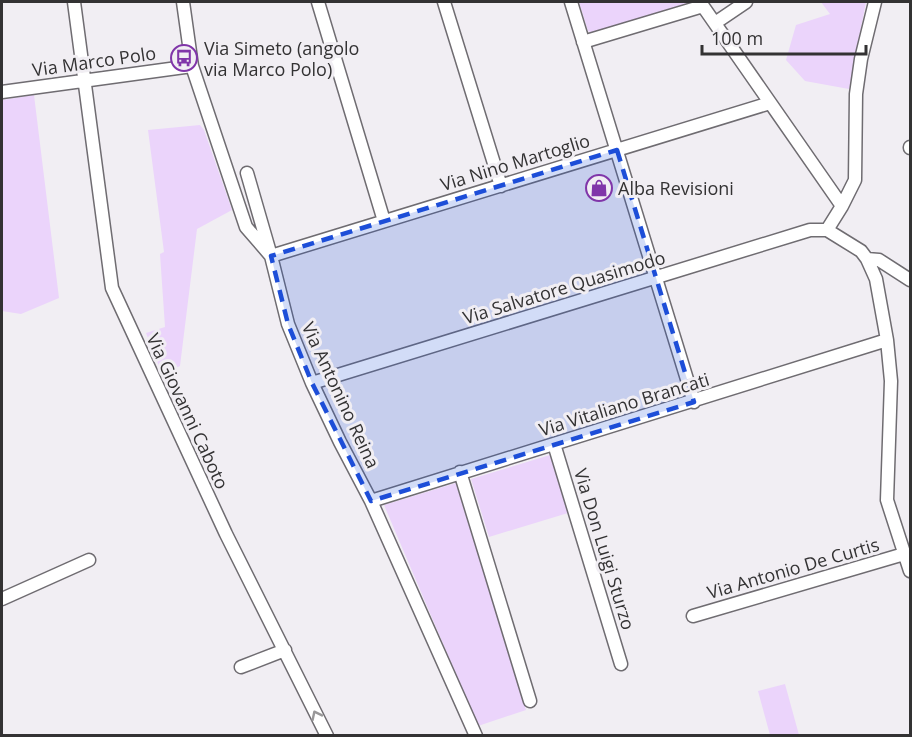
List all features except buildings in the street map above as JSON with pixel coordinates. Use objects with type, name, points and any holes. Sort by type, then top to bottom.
[{"type":"street","name":"Via Giovanni Caboto","points":[[74,2],[112,288],[226,534],[327,735]]},
{"type":"street","name":"Via Antonino Reina","points":[[183,2],[192,66],[246,227],[271,256],[288,324],[312,383],[371,501],[476,735]]},
{"type":"street","points":[[318,2],[384,221]]},
{"type":"street","points":[[444,2],[501,186]]},
{"type":"street","points":[[571,2],[694,402]]},
{"type":"street","points":[[715,23],[746,2]]},
{"type":"street","points":[[875,2],[861,59],[856,94],[855,180],[827,230],[861,251],[876,279],[887,340],[891,381],[887,501],[910,571]]},
{"type":"street","points":[[583,42],[701,4],[842,206]]},
{"type":"street","name":"Via Marco Polo","points":[[2,92],[192,66]]},
{"type":"street","name":"Via Nino Martoglio","points":[[271,256],[770,104]]},
{"type":"street","points":[[247,173],[271,256]]},
{"type":"street","name":"Via Salvatore Quasimodo","points":[[312,383],[810,230],[827,230]]},
{"type":"street","points":[[867,259],[879,260],[910,280]]},
{"type":"street","name":"Via Vitaliano Brancati","points":[[371,501],[887,340]]},
{"type":"street","name":"Via Don Luigi Sturzo","points":[[554,444],[621,664]]},
{"type":"street","points":[[460,472],[530,701]]},
{"type":"street","name":"Via Antonio De Curtis","points":[[693,616],[904,554]]},
{"type":"street","points":[[2,599],[89,560]]},
{"type":"street","points":[[240,667],[285,650]]},
{"type":"highlighted area","points":[[617,150],[694,402],[371,501],[312,383],[288,324],[271,256]]},
{"type":"shaded area","points":[[579,2],[691,2],[592,33],[588,31]]},
{"type":"shaded area","points":[[821,2],[866,2],[849,89],[805,81],[786,60],[796,25],[830,14]]},
{"type":"shaded area","points":[[34,95],[59,298],[21,314],[2,311],[2,100]]},
{"type":"shaded area","points":[[200,125],[204,130],[232,210],[197,229],[180,366],[162,374],[146,333],[165,327],[160,254],[164,252],[148,130]]},
{"type":"shaded area","points":[[550,455],[568,513],[489,537],[471,479]]},
{"type":"shaded area","points":[[456,483],[526,710],[478,726],[384,505]]},
{"type":"shaded area","points":[[785,684],[799,735],[770,735],[758,691]]},
{"type":"place","name":"Via Simeto (angolo via Marco Polo)","points":[[184,58]]},
{"type":"place","name":"Alba Revisioni","points":[[599,188]]}]
